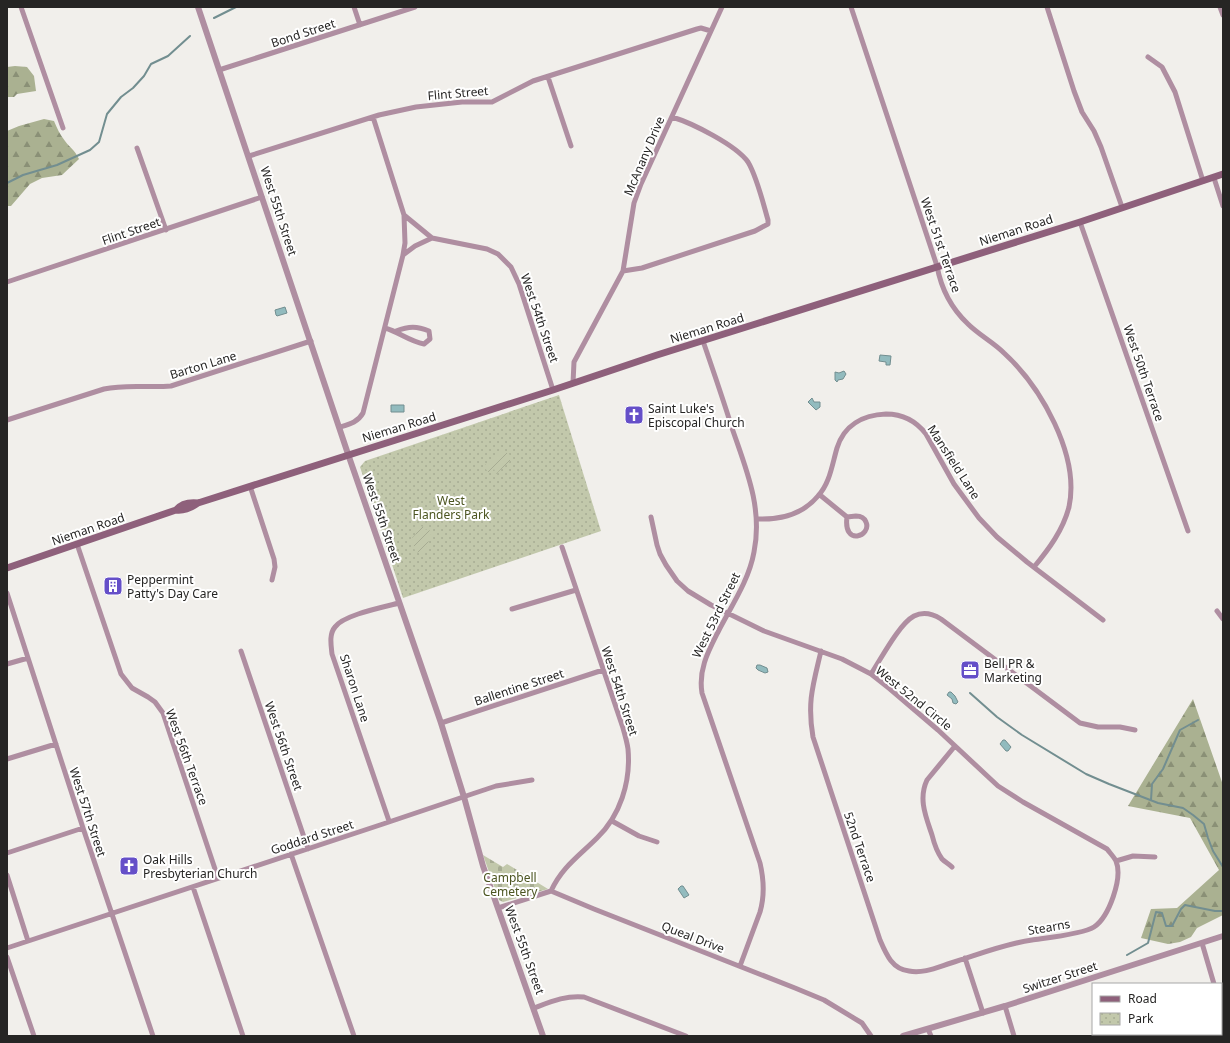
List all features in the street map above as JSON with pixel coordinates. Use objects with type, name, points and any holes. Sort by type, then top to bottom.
[{"type":"main road","name":"Nieman Road","points":[[7,568],[176,510],[192,507],[198,503],[348,454],[553,390],[657,355],[937,266],[1080,222],[1223,174]]},
{"type":"street","points":[[22,7],[63,128]]},
{"type":"street","name":"West 55th Street","points":[[198,7],[348,454],[441,723],[464,797],[483,866],[544,1036]]},
{"type":"street","points":[[354,7],[360,25]]},
{"type":"street","name":"Bond Street","points":[[219,70],[415,7]]},
{"type":"street","name":"McAnany Drive","points":[[573,383],[574,362],[623,271],[634,203],[649,165],[722,7]]},
{"type":"street","name":"West 51st Terrace","points":[[851,7],[946,295],[956,312],[968,324],[1004,353],[1022,371],[1034,387],[1053,421],[1064,449],[1071,481],[1069,507],[1057,536],[1034,567]]},
{"type":"street","points":[[1046,7],[1074,91],[1082,112],[1094,131],[1101,147],[1122,207]]},
{"type":"street","points":[[1220,7],[1223,15]]},
{"type":"street","name":"Flint Street","points":[[249,156],[374,117],[416,107],[462,102],[492,102],[527,83],[697,29],[701,28],[711,31]]},
{"type":"street","points":[[1148,57],[1162,67],[1175,92],[1203,181]]},
{"type":"street","points":[[548,77],[571,146]]},
{"type":"street","points":[[340,427],[351,424],[360,419],[363,413],[405,243],[404,215],[374,117]]},
{"type":"street","points":[[623,271],[642,268],[755,232],[768,224],[753,174],[743,156],[736,150],[696,127],[672,117]]},
{"type":"street","points":[[137,148],[166,230]]},
{"type":"street","points":[[1214,178],[1223,206]]},
{"type":"street","name":"Flint Street","points":[[7,282],[262,197]]},
{"type":"street","name":"West 54th Street","points":[[404,215],[432,238],[487,249],[498,254],[506,262],[515,275],[553,390]]},
{"type":"street","name":"West 50th Terrace","points":[[1080,222],[1188,531]]},
{"type":"street","points":[[403,254],[415,246],[432,238]]},
{"type":"street","points":[[385,328],[396,331],[418,343],[424,344],[430,339],[429,331],[420,327],[405,328],[396,331]]},
{"type":"street","name":"Barton Lane","points":[[7,420],[115,386],[157,388],[171,386],[311,341]]},
{"type":"street","name":"West 53rd Street","points":[[703,341],[753,489],[757,519],[754,552],[751,566],[746,579],[705,658],[701,684],[702,693],[760,863],[764,881],[760,912],[740,966]]},
{"type":"street","name":"Mansfield Lane","points":[[757,519],[775,519],[789,516],[803,509],[820,495],[828,481],[839,442],[848,428],[858,420],[874,415],[888,414],[902,416],[920,427],[926,434],[954,484],[980,518],[1011,550],[1103,620]]},
{"type":"street","points":[[250,486],[276,567],[272,580]]},
{"type":"street","points":[[820,495],[847,517],[859,516],[865,520],[867,526],[864,532],[859,536],[849,533],[846,527],[847,517]]},
{"type":"street","name":"West 52nd Circle","points":[[651,517],[660,554],[677,580],[688,591],[702,601],[764,631],[842,659],[871,674],[955,746],[986,776],[1004,790],[1101,845],[1107,849],[1116,861]]},
{"type":"street","name":"West 56th Terrace","points":[[77,544],[121,674],[132,688],[155,702],[163,713],[218,878]]},
{"type":"street","name":"West 54th Street","points":[[551,891],[563,870],[598,837],[612,821],[625,791],[628,777],[628,748],[623,728],[562,547]]},
{"type":"street","points":[[512,609],[576,590]]},
{"type":"street","name":"West 57th Street","points":[[7,593],[83,828],[153,1036]]},
{"type":"street","name":"Sharon Lane","points":[[389,821],[332,654],[331,637],[335,626],[346,619],[399,603]]},
{"type":"street","points":[[1217,611],[1223,619]]},
{"type":"street","points":[[871,674],[905,623],[915,616],[924,613],[933,614],[1080,723],[1098,727],[1120,727],[1135,730]]},
{"type":"street","name":"West 56th Street","points":[[241,651],[308,848]]},
{"type":"street","name":"52nd Terrace","points":[[821,651],[810,697],[811,728],[817,751],[880,940],[886,954],[899,968]]},
{"type":"street","points":[[7,664],[28,658]]},
{"type":"street","name":"Ballentine Street","points":[[441,723],[603,670]]},
{"type":"street","points":[[7,759],[56,744]]},
{"type":"street","points":[[952,867],[942,859],[935,843],[926,816],[923,795],[924,786],[927,780],[955,746]]},
{"type":"street","name":"Goddard Street","points":[[7,948],[496,786],[532,780]]},
{"type":"street","points":[[612,821],[639,836],[657,842]]},
{"type":"street","points":[[7,853],[83,828]]},
{"type":"street","points":[[291,854],[354,1036]]},
{"type":"street","points":[[1116,861],[1133,856],[1155,857]]},
{"type":"street","name":"Stearns","points":[[899,968],[908,971],[923,971],[1000,948],[1093,928],[1102,920],[1116,888],[1118,875],[1116,861]]},
{"type":"street","points":[[7,875],[28,941]]},
{"type":"street","points":[[193,886],[243,1036]]},
{"type":"street","points":[[498,908],[551,891]]},
{"type":"street","name":"Queal Drive","points":[[551,891],[795,988],[838,1008],[862,1023],[871,1036]]},
{"type":"street","name":"Switzer Street","points":[[903,1036],[983,1013],[1223,936]]},
{"type":"street","points":[[1202,943],[1214,983]]},
{"type":"street","points":[[7,957],[34,1036]]},
{"type":"street","points":[[965,958],[983,1013]]},
{"type":"street","points":[[534,1008],[563,998],[578,996],[584,997],[686,1036]]},
{"type":"street","points":[[1005,1006],[1014,1036]]},
{"type":"street","points":[[928,1029],[931,1036]]},
{"type":"green space","points":[[7,67],[27,67],[34,76],[36,91],[17,94],[14,97],[7,97]]},
{"type":"green space","points":[[44,119],[54,121],[57,129],[79,159],[62,175],[42,178],[30,184],[11,206],[7,206],[7,131]]},
{"type":"green space","name":"West Flanders Park","points":[[559,395],[601,531],[403,598],[360,467],[365,461]]},
{"type":"green space","points":[[504,451],[510,455],[510,461],[496,474],[494,469],[491,473],[489,473],[485,468],[485,465]]},
{"type":"green space","points":[[419,526],[432,531],[425,552],[419,553],[415,551],[412,538],[416,534],[414,532]]},
{"type":"green space","points":[[1193,699],[1223,785],[1223,915],[1197,928],[1191,937],[1180,942],[1168,944],[1141,938],[1151,909],[1177,908],[1219,870],[1190,818],[1128,806]]},
{"type":"green space","name":"Campbell Cemetery","points":[[483,855],[503,867],[507,864],[548,889],[503,902],[499,900]]},
{"type":"water","points":[[285,307],[287,313],[276,315],[275,310]]},
{"type":"water","points":[[880,355],[891,356],[890,365],[886,365],[886,362],[879,361]]},
{"type":"water","points":[[844,371],[846,374],[843,379],[838,380],[837,382],[835,380],[835,372],[839,373]]},
{"type":"water","points":[[812,398],[814,402],[820,402],[820,407],[816,410],[808,402]]},
{"type":"water","points":[[391,405],[404,405],[404,412],[391,412]]},
{"type":"water","points":[[757,665],[767,668],[768,672],[765,673],[758,670],[756,668]]},
{"type":"water","points":[[949,692],[955,696],[958,702],[956,704],[953,703],[952,699],[947,695]]},
{"type":"water","points":[[1003,740],[1005,740],[1011,747],[1008,751],[1006,751],[1000,744]]},
{"type":"water","points":[[683,886],[689,895],[684,898],[678,889]]},
{"type":"waterway","points":[[214,18],[236,7]]},
{"type":"waterway","points":[[7,183],[23,175],[57,165],[90,150],[99,142],[107,114],[121,97],[133,88],[144,76],[151,64],[168,56],[190,36]]},
{"type":"waterway","points":[[970,693],[997,717],[1022,735],[1086,774],[1158,803],[1183,808],[1204,824],[1213,851],[1223,867]]},
{"type":"waterway","points":[[1151,800],[1152,784],[1163,769],[1180,730],[1198,720]]},
{"type":"waterway","points":[[1127,955],[1148,943],[1156,912],[1162,913],[1166,926],[1172,926],[1181,909],[1185,905],[1215,911],[1223,911]]},
{"type":"place","name":"Saint Luke's Episcopal Church","points":[[634,415]]},
{"type":"place","name":"Peppermint Patty's Day Care","points":[[113,586]]},
{"type":"place","name":"Bell PR & Marketing","points":[[970,670]]},
{"type":"place","name":"Oak Hills Presbyterian Church","points":[[129,866]]}]
